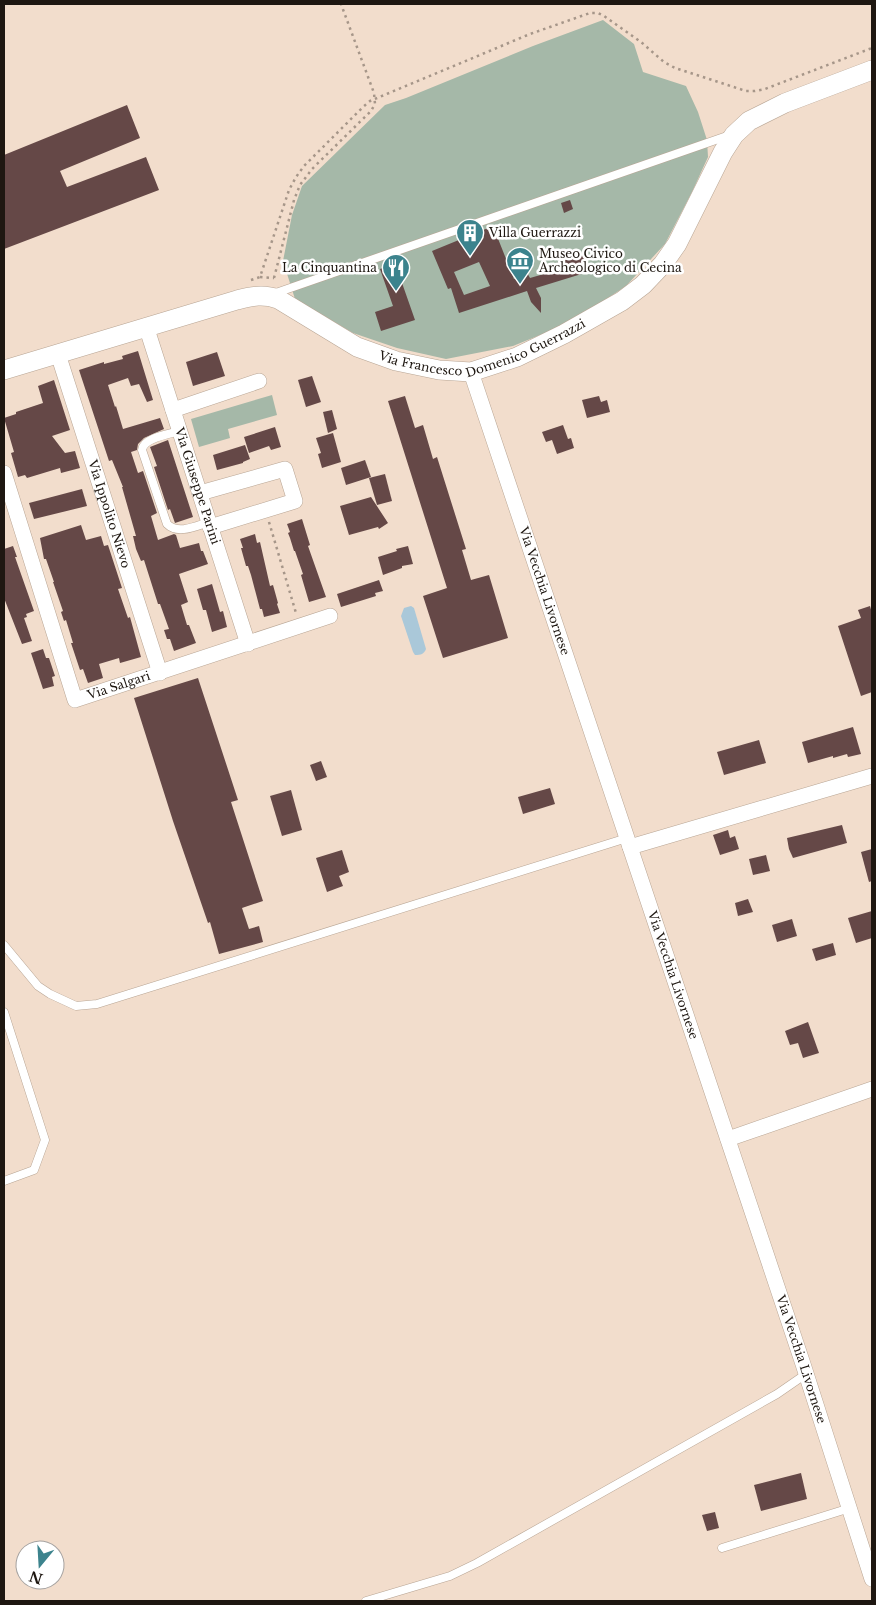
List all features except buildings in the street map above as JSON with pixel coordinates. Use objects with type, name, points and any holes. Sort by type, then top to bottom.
[{"type":"street","name":"Via Francesco Domenico Guerrazzi","points":[[4,370],[146,326],[252,296],[272,287],[292,306],[357,347],[396,361],[439,370],[471,372],[517,357],[564,334],[622,301],[643,285],[663,264],[676,244],[713,170],[734,135],[749,121],[785,103],[872,70]]},
{"type":"street","name":"Via Giuseppe Parini","points":[[146,326],[248,644]]},
{"type":"street","name":"Via Ippolito Nievo","points":[[58,354],[160,673]]},
{"type":"street","name":"Via Vecchia Livornese","points":[[471,372],[728,1139],[872,1579]]},
{"type":"street","points":[[173,410],[259,381]]},
{"type":"street","points":[[200,493],[285,469],[295,501],[265,511],[210,524]]},
{"type":"street","name":"Via Salgari","points":[[4,473],[76,700],[330,616]]},
{"type":"street","points":[[628,842],[872,776]]},
{"type":"street","points":[[728,1139],[872,1089]]},
{"type":"lane","points":[[272,287],[726,136],[734,135]]},
{"type":"lane","points":[[180,431],[148,440],[143,444],[142,450],[167,524],[171,528],[183,530],[210,524]]},
{"type":"lane","points":[[4,945],[38,986],[50,994],[76,1006],[97,1004],[628,842]]},
{"type":"lane","points":[[4,1012],[45,1140],[34,1170],[4,1181]]},
{"type":"lane","points":[[366,1601],[450,1576],[478,1563],[768,1399],[806,1374]]},
{"type":"lane","points":[[722,1548],[850,1508]]},
{"type":"path","points":[[272,287],[294,200],[300,185],[312,170],[371,111],[375,104],[374,94],[341,4]]},
{"type":"path","points":[[248,281],[260,277],[289,190],[296,177],[304,166],[363,107],[375,99],[530,34],[590,13],[598,13],[641,42],[664,62],[675,68],[746,91],[765,89],[872,48]]},
{"type":"path","points":[[265,511],[301,626]]},
{"type":"green space","points":[[603,20],[634,44],[643,72],[686,86],[698,112],[707,140],[708,157],[665,244],[626,286],[572,322],[513,346],[446,359],[397,348],[353,333],[295,299],[283,261],[292,215],[302,186],[385,105]]},
{"type":"green space","points":[[272,395],[277,415],[228,429],[230,438],[199,447],[191,419]]},
{"type":"water","points":[[411,606],[414,608],[426,649],[419,655],[415,655],[413,652],[401,616],[404,608]]},
{"type":"place","name":"Villa Guerrazzi","points":[[470,257]]},
{"type":"place","name":"Museo Civico Archeologico di Cecina","points":[[520,285]]},
{"type":"place","name":"La Cinquantina","points":[[396,292]]}]
